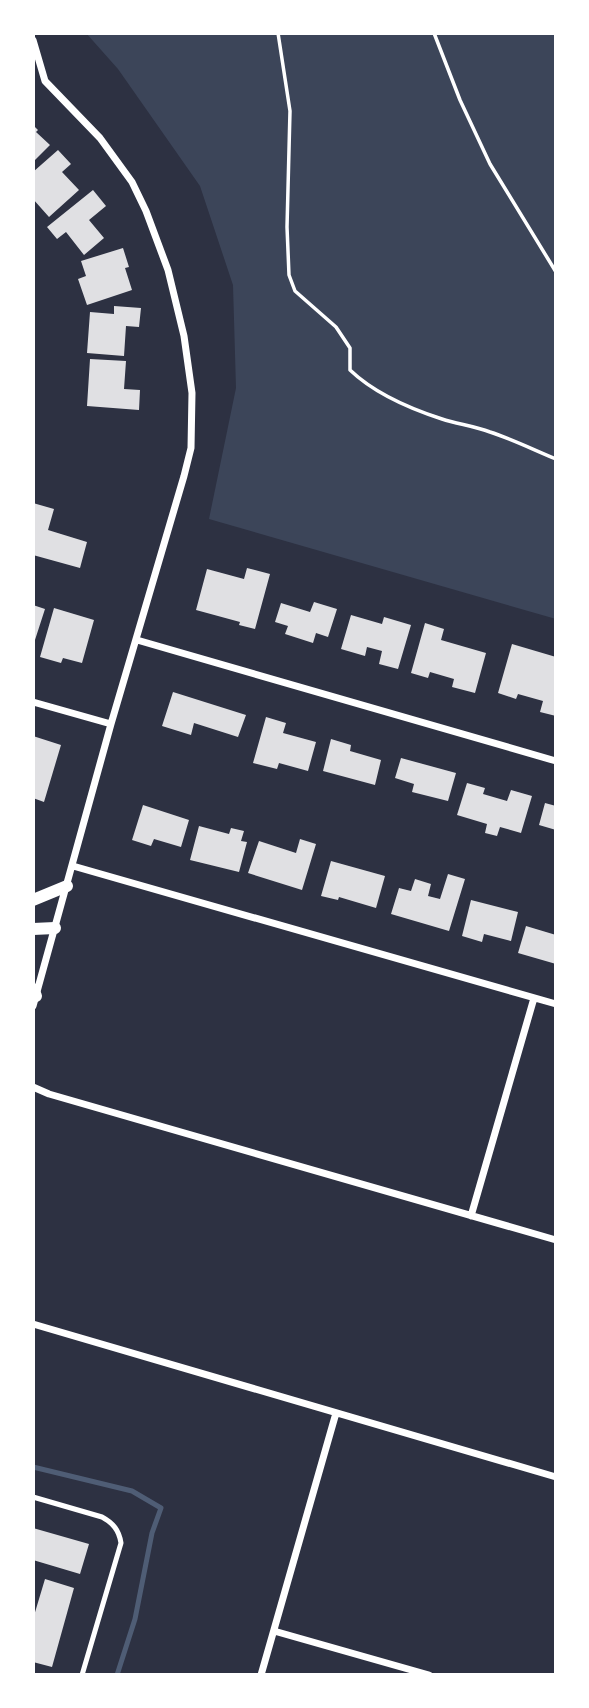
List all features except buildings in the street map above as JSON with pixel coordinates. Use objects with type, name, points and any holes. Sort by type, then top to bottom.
[{"type":"street","points":[[33,40],[45,81],[100,138],[132,182],[146,211],[168,270],[184,336],[192,393],[191,447],[175,512],[111,724],[34,997]]},
{"type":"street","points":[[137,640],[556,761]]},
{"type":"street","points":[[33,702],[111,724]]},
{"type":"street","points":[[73,866],[556,1004]]},
{"type":"street","points":[[33,900],[67,886]]},
{"type":"street","points":[[33,929],[55,928]]},
{"type":"street","points":[[471,1216],[534,998]]},
{"type":"street","points":[[33,1087],[49,1094],[556,1241]]},
{"type":"street","points":[[33,1324],[556,1477]]},
{"type":"street","points":[[261,1675],[336,1413]]},
{"type":"street","points":[[274,1631],[429,1675]]},
{"type":"lane","points":[[33,1497],[102,1517],[110,1521],[120,1535],[121,1543],[82,1675]]},
{"type":"path","points":[[278,33],[290,111],[287,227],[289,275],[295,291],[335,327],[350,348],[350,370],[361,380],[416,410],[493,433],[556,459]]},
{"type":"path","points":[[434,33],[460,100],[490,164],[556,272]]},
{"type":"shaded area","points":[[86,33],[556,33],[556,619],[209,519],[236,388],[233,285],[200,186],[118,69]]},
{"type":"waterway","points":[[33,1467],[132,1491],[161,1508],[152,1533],[135,1619],[117,1675]]}]
